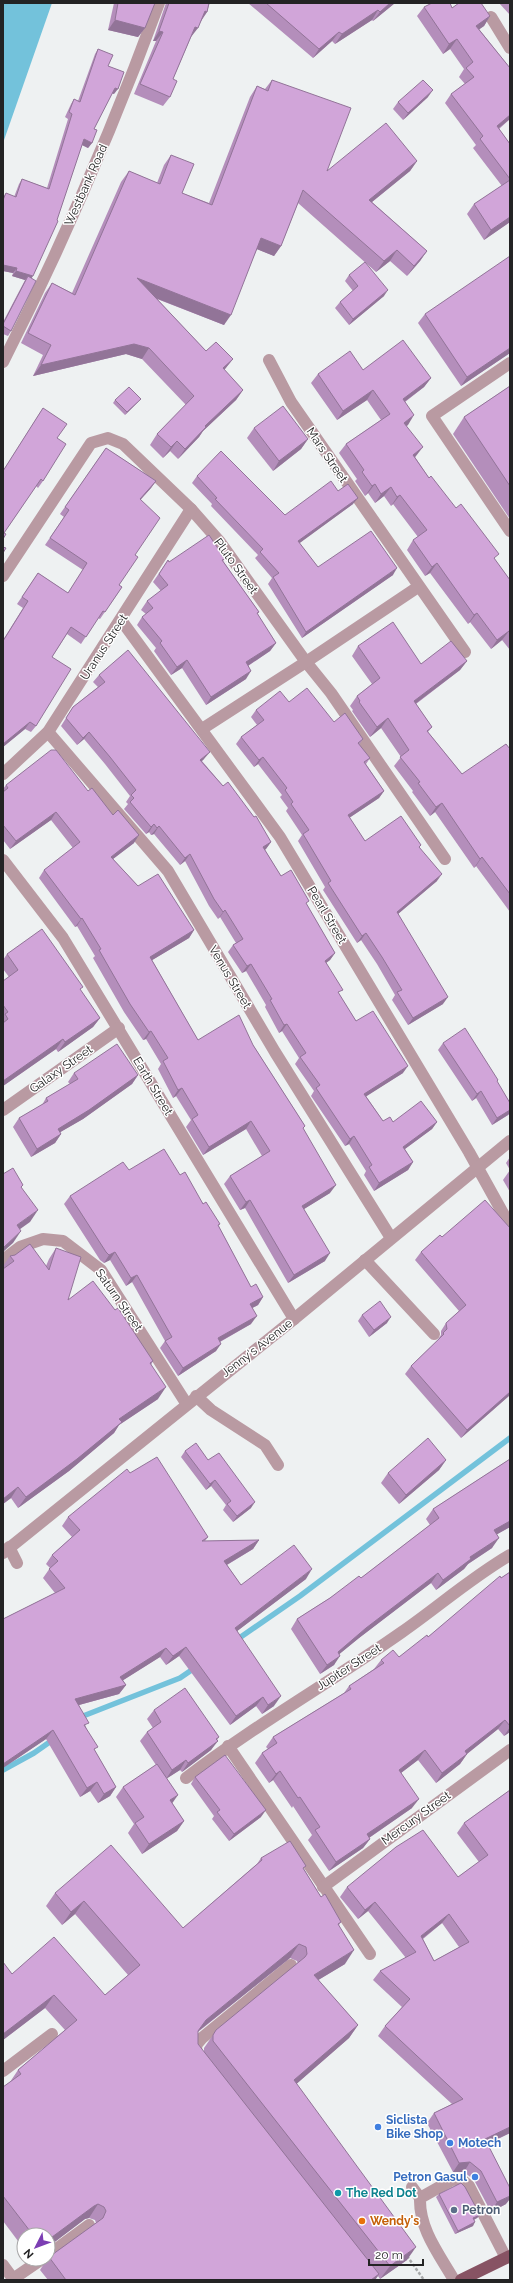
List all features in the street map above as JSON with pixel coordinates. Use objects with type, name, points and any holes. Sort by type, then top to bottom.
[{"type":"main road","points":[[461,2280],[508,2257]]},
{"type":"street","name":"Westbank Road","points":[[3,362],[32,306],[123,102],[160,3]]},
{"type":"street","points":[[491,17],[510,48]]},
{"type":"street","name":"Mars Street","points":[[269,360],[291,402],[465,652]]},
{"type":"street","points":[[510,363],[432,416],[510,531]]},
{"type":"street","name":"Pluto Street","points":[[3,576],[91,443],[108,438],[123,444],[191,509],[220,542],[306,662],[331,693],[445,859]]},
{"type":"street","name":"Uranus Street","points":[[3,774],[48,732],[191,509]]},
{"type":"street","points":[[202,729],[306,662],[418,586]]},
{"type":"street","name":"Pearl Street","points":[[121,620],[280,837],[479,1168],[510,1226]]},
{"type":"street","name":"Venus Street","points":[[48,732],[168,871],[275,1052],[390,1238]]},
{"type":"street","name":"Earth Street","points":[[3,860],[63,938],[294,1319]]},
{"type":"street","name":"Galaxy Street","points":[[3,1110],[118,1028]]},
{"type":"street","name":"Jenny's Avenue","points":[[6,1550],[186,1403],[294,1319],[390,1238],[479,1168],[510,1141]]},
{"type":"street","name":"Saturn Street","points":[[3,1260],[20,1247],[37,1241],[63,1241],[101,1270],[186,1403]]},
{"type":"street","points":[[365,1260],[434,1334]]},
{"type":"street","points":[[196,1396],[211,1410],[265,1445],[278,1465]]},
{"type":"street","points":[[6,1550],[17,1563]]},
{"type":"street","name":"Jupiter Street","points":[[186,1778],[228,1746],[402,1632],[493,1565],[510,1555]]},
{"type":"street","points":[[228,1746],[370,1954]]},
{"type":"street","name":"Mercury Street","points":[[323,1887],[510,1750]]},
{"type":"street","points":[[205,2068],[196,2057],[196,2045],[291,1965]]},
{"type":"street","points":[[3,2071],[52,2034]]},
{"type":"street","points":[[420,2198],[457,2179],[465,2181],[508,2257]]},
{"type":"street","points":[[412,2187],[420,2198],[419,2210],[423,2226],[454,2280]]},
{"type":"street","points":[[56,2249],[89,2225]]},
{"type":"street","points":[[3,2266],[13,2280],[31,2267]]},
{"type":"path","points":[[406,2254],[424,2280]]},
{"type":"water","points":[[3,3],[52,3],[3,143]]},
{"type":"building","points":[[118,3],[155,3],[145,28],[115,20]]},
{"type":"building","points":[[169,3],[209,3],[207,12],[205,11],[198,28],[195,27],[173,79],[177,81],[170,97],[140,84],[163,32],[159,31]]},
{"type":"building","points":[[266,3],[390,3],[380,12],[378,10],[342,34],[339,32],[319,49]]},
{"type":"building","points":[[432,3],[450,3],[452,8],[459,3],[481,3],[490,16],[476,26],[510,68],[510,115],[497,126],[510,144],[510,179],[480,139],[483,136],[451,94],[474,77],[466,68],[473,62],[457,39],[449,44],[424,7]]},
{"type":"building","points":[[98,49],[113,55],[108,66],[124,72],[118,89],[115,88],[94,129],[97,130],[92,143],[84,139],[57,220],[58,221],[33,276],[16,271],[17,268],[3,265],[3,200],[6,193],[16,197],[22,179],[49,189],[72,114],[69,112],[74,99],[80,102]]},
{"type":"building","points":[[272,80],[351,108],[327,171],[386,123],[417,161],[369,200],[427,251],[414,266],[397,250],[384,261],[303,190],[281,246],[261,238],[231,315],[137,278],[206,351],[216,342],[233,359],[223,368],[243,390],[205,426],[206,427],[185,449],[177,441],[171,447],[157,434],[194,396],[149,348],[134,344],[41,365],[51,345],[28,333],[52,283],[75,295],[129,171],[160,184],[171,155],[194,164],[182,193],[212,205],[257,86],[268,91]]},
{"type":"building","points":[[423,80],[433,90],[408,113],[398,102]]},
{"type":"building","points":[[510,180],[510,217],[491,230],[474,204]]},
{"type":"building","points":[[510,256],[510,348],[467,377],[425,314]]},
{"type":"building","points":[[365,262],[388,290],[353,319],[340,302],[358,286],[349,275]]},
{"type":"building","points":[[28,276],[36,281],[11,331],[3,326],[3,324]]},
{"type":"building","points":[[403,340],[431,378],[403,399],[414,415],[404,423],[423,447],[413,455],[429,478],[431,476],[456,508],[461,504],[499,554],[494,558],[510,580],[510,633],[509,631],[497,640],[477,613],[474,615],[437,563],[432,567],[413,540],[427,530],[400,495],[397,497],[391,487],[381,494],[375,484],[372,486],[362,472],[364,470],[346,444],[390,414],[373,390],[343,411],[318,374],[350,351],[363,370]]},
{"type":"building","points":[[510,386],[510,486],[464,417]]},
{"type":"building","points":[[129,387],[141,399],[127,412],[115,400]]},
{"type":"building","points":[[283,406],[308,439],[279,461],[254,428]]},
{"type":"building","points":[[43,408],[67,424],[57,438],[66,444],[43,481],[41,479],[4,533],[6,534],[3,539],[3,471]]},
{"type":"building","points":[[106,448],[156,481],[140,499],[160,518],[135,555],[138,557],[119,585],[122,587],[105,612],[103,611],[86,637],[71,627],[52,657],[71,669],[36,726],[30,722],[3,744],[3,641],[28,601],[22,597],[38,573],[68,593],[87,563],[50,538],[69,510],[65,507]]},
{"type":"building","points":[[221,451],[285,515],[331,481],[338,491],[348,484],[358,498],[298,541],[318,567],[371,531],[397,568],[306,632],[273,577],[279,573],[260,552],[263,549],[215,499],[217,498],[197,476]]},
{"type":"building","points":[[209,535],[225,559],[222,560],[259,612],[257,613],[276,643],[246,662],[251,671],[211,697],[187,660],[177,667],[160,643],[162,641],[142,617],[153,608],[147,601],[168,585],[159,574],[168,560],[169,562]]},
{"type":"building","points":[[393,622],[421,664],[451,641],[467,661],[414,701],[432,727],[427,731],[462,774],[506,744],[510,749],[510,894],[482,857],[480,859],[442,803],[436,807],[418,783],[420,782],[400,757],[409,750],[388,718],[377,727],[359,702],[360,701],[357,696],[380,678],[358,646]]},
{"type":"building","points":[[128,650],[210,752],[200,760],[223,786],[228,782],[254,817],[256,816],[271,842],[263,847],[281,876],[291,870],[309,901],[306,903],[335,953],[325,961],[343,990],[338,992],[356,1021],[373,1011],[408,1066],[364,1094],[383,1121],[390,1117],[393,1122],[421,1101],[437,1122],[403,1147],[413,1162],[379,1183],[369,1167],[372,1165],[354,1136],[350,1139],[316,1088],[320,1085],[300,1057],[306,1053],[287,1024],[284,1025],[270,1000],[272,999],[251,964],[247,966],[233,945],[243,939],[225,910],[223,912],[214,899],[190,854],[185,858],[159,826],[157,828],[154,824],[151,827],[130,802],[134,798],[131,795],[136,790],[89,732],[83,738],[66,718],[73,707],[105,682],[99,675]]},
{"type":"building","points":[[307,688],[334,722],[345,713],[363,739],[358,743],[370,758],[364,762],[384,791],[348,815],[365,841],[401,816],[421,845],[419,847],[442,874],[397,912],[448,997],[413,1018],[397,992],[402,990],[382,957],[366,933],[362,936],[328,883],[331,881],[303,834],[309,830],[291,804],[293,802],[285,790],[287,788],[263,757],[259,760],[241,737],[264,720],[256,710],[280,691],[289,702]]},
{"type":"building","points":[[51,750],[56,750],[88,791],[92,788],[113,815],[118,810],[139,835],[111,857],[138,886],[158,874],[194,930],[150,957],[198,1040],[239,1015],[253,1045],[305,1126],[303,1128],[336,1185],[302,1206],[330,1253],[294,1275],[250,1200],[246,1202],[230,1176],[270,1151],[251,1121],[209,1147],[192,1119],[198,1115],[182,1088],[178,1090],[163,1061],[168,1058],[151,1031],[149,1032],[130,1004],[99,950],[101,949],[82,918],[81,919],[44,870],[80,842],[56,812],[16,841],[3,825],[3,792],[8,788],[6,785]]},
{"type":"building","points":[[42,929],[83,987],[80,989],[100,1018],[65,1042],[63,1039],[3,1081],[3,1023],[8,1019],[5,1014],[8,1012],[3,1005],[3,981],[18,970],[7,954]]},
{"type":"building","points":[[465,1028],[498,1080],[497,1081],[510,1103],[510,1110],[497,1118],[481,1091],[477,1094],[443,1043]]},
{"type":"building","points":[[117,1044],[138,1075],[89,1110],[58,1129],[61,1134],[37,1149],[19,1118],[48,1101],[46,1098],[78,1079],[74,1073]]},
{"type":"building","points":[[164,1149],[180,1175],[185,1172],[203,1204],[206,1202],[220,1224],[218,1225],[251,1287],[256,1284],[263,1297],[250,1304],[257,1316],[218,1338],[221,1344],[183,1368],[165,1341],[172,1337],[137,1275],[131,1278],[115,1252],[109,1255],[106,1252],[70,1196],[123,1162],[129,1170]]},
{"type":"building","points":[[13,1168],[23,1185],[21,1187],[38,1210],[17,1225],[21,1231],[4,1247],[3,1174]]},
{"type":"building","points":[[485,1200],[510,1228],[510,1392],[467,1430],[411,1366],[444,1334],[443,1333],[447,1329],[446,1323],[466,1305],[421,1252],[440,1235],[442,1237]]},
{"type":"building","points":[[30,1244],[49,1270],[56,1248],[81,1257],[68,1300],[93,1281],[115,1310],[118,1308],[153,1361],[150,1363],[166,1387],[119,1419],[122,1422],[77,1459],[26,1497],[18,1487],[3,1499],[3,1269],[14,1261],[10,1256],[15,1255]]},
{"type":"building","points":[[380,1301],[391,1317],[374,1330],[362,1315]]},
{"type":"building","points":[[428,1438],[446,1460],[406,1495],[388,1473]]},
{"type":"building","points":[[196,1443],[208,1460],[219,1453],[255,1502],[237,1516],[227,1504],[231,1501],[215,1480],[210,1484],[185,1451]]},
{"type":"building","points":[[157,1457],[208,1537],[202,1541],[259,1540],[224,1561],[241,1585],[294,1545],[312,1569],[235,1628],[281,1696],[268,1705],[263,1697],[236,1716],[186,1647],[173,1656],[166,1648],[120,1677],[126,1685],[75,1699],[89,1723],[84,1725],[98,1747],[94,1749],[116,1787],[104,1794],[97,1782],[87,1788],[53,1730],[3,1764],[3,1619],[65,1588],[49,1569],[58,1561],[52,1555],[80,1530],[68,1517],[127,1469],[130,1473]]},
{"type":"building","points":[[510,1459],[510,1521],[494,1530],[499,1538],[470,1557],[471,1559],[443,1580],[438,1573],[366,1628],[338,1652],[340,1656],[327,1665],[297,1619],[330,1598],[359,1576],[361,1578],[439,1518],[433,1509]]},
{"type":"building","points":[[510,1572],[510,1726],[505,1720],[465,1751],[467,1754],[442,1773],[425,1750],[399,1770],[419,1799],[367,1834],[370,1839],[336,1862],[315,1830],[320,1827],[300,1797],[298,1798],[280,1771],[276,1774],[262,1753],[277,1743],[273,1737],[351,1689],[349,1686],[384,1663],[381,1660],[393,1650],[399,1657],[427,1635],[428,1637],[500,1576],[501,1578]]},
{"type":"building","points":[[185,1688],[219,1737],[216,1739],[218,1741],[188,1763],[186,1760],[172,1770],[147,1732],[161,1722],[154,1710]]},
{"type":"building","points":[[225,1755],[266,1810],[234,1834],[217,1812],[220,1810],[195,1777]]},
{"type":"building","points":[[157,1764],[178,1795],[170,1800],[184,1821],[149,1844],[135,1823],[144,1817],[123,1787]]},
{"type":"building","points":[[510,1790],[510,2127],[485,2139],[510,2188],[510,2196],[497,2202],[481,2171],[470,2162],[459,2163],[434,2113],[463,2099],[385,2026],[410,1999],[380,1971],[416,1952],[375,1902],[365,1910],[347,1887],[396,1847],[423,1830],[458,1877],[488,1855],[464,1823]],"holes":[[[449,1914],[469,1942],[434,1961],[421,1936]]]},
{"type":"building","points":[[290,1841],[306,1866],[303,1868],[321,1897],[325,1894],[341,1922],[338,1924],[354,1950],[314,1975],[358,2025],[294,2080],[416,2247],[390,2266],[213,2041],[213,2035],[216,2030],[305,1957],[307,1954],[306,1947],[299,1944],[206,2020],[198,2031],[198,2044],[379,2274],[371,2280],[66,2280],[56,2266],[56,2252],[103,2218],[106,2211],[104,2207],[98,2204],[56,2234],[56,2227],[27,2227],[3,2196],[3,2087],[21,2074],[18,2070],[77,2020],[54,1995],[3,2034],[3,1962],[12,1974],[54,1937],[105,1995],[140,1965],[84,1901],[71,1912],[55,1893],[111,1845],[183,1928],[262,1860],[261,1858]]},
{"type":"building","name":"Petron","points":[[461,2183],[465,2187],[480,2215],[473,2218],[475,2222],[458,2231],[439,2194]]},
{"type":"waterway","points":[[235,1641],[300,1596],[510,1438]]},
{"type":"waterway","points":[[78,1718],[180,1678],[196,1667]]},
{"type":"waterway","points":[[3,1770],[34,1753],[54,1739]]},
{"type":"place","name":"Siclista Bike Shop","points":[[378,2127]]},
{"type":"place","name":"Motech","points":[[450,2143]]},
{"type":"place","name":"Petron Gasul","points":[[475,2177]]},
{"type":"place","name":"The Red Dot","points":[[338,2193]]},
{"type":"place","name":"Petron","points":[[454,2210]]},
{"type":"place","name":"Wendy's","points":[[362,2221]]}]
